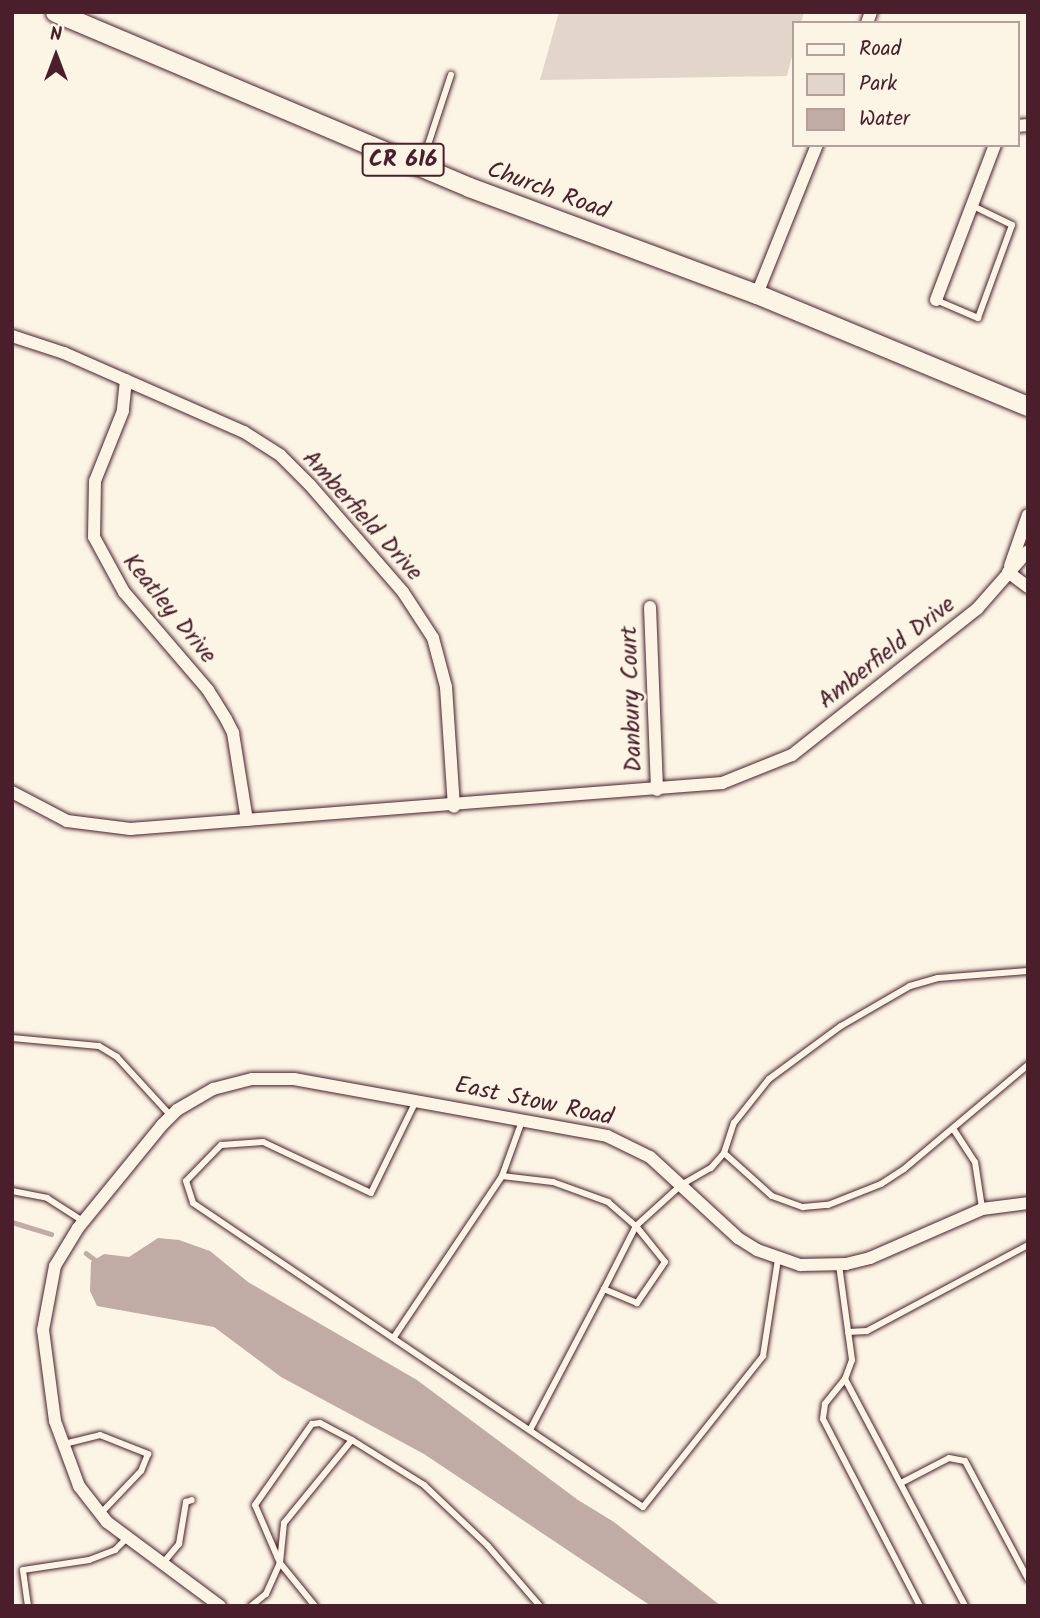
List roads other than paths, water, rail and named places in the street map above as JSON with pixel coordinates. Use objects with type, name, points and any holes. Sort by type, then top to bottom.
[{"type":"main road","name":"Church Road","points":[[55,12],[421,167],[757,294],[1028,406]]},
{"type":"street","points":[[757,294],[816,147]]},
{"type":"street","points":[[936,299],[994,147]]},
{"type":"street","name":"Amberfield Drive","points":[[12,336],[44,344],[206,413],[280,455],[325,500],[415,607],[433,638],[444,671],[454,807]]},
{"type":"street","name":"Keatley Drive","points":[[126,380],[124,411],[95,481],[94,537],[124,592],[208,690],[226,719],[233,733],[247,820]]},
{"type":"street","name":"Amberfield Drive","points":[[1008,572],[1028,515]]},
{"type":"street","name":"Amberfield Drive","points":[[12,792],[47,814],[87,827],[130,828],[454,807],[657,790],[746,776],[792,755],[977,609],[1028,551]]},
{"type":"street","points":[[1008,572],[1028,587]]},
{"type":"street","name":"Danbury Court","points":[[650,607],[648,654],[657,790]]},
{"type":"street","name":"East Stow Road","points":[[220,1606],[127,1538],[100,1514],[79,1486],[61,1444],[43,1330],[48,1287],[59,1258],[83,1221],[171,1116],[213,1089],[252,1079],[294,1079],[523,1119],[629,1145],[681,1185],[738,1238],[778,1259],[800,1265],[839,1265],[870,1258],[982,1209],[1028,1203]]},
{"type":"lane","points":[[421,167],[452,75]]},
{"type":"lane","points":[[936,299],[978,318],[1012,225],[973,206]]},
{"type":"lane","points":[[530,1430],[636,1226],[681,1185],[711,1168],[724,1153],[734,1123],[769,1079],[875,1005],[910,986],[938,978],[1028,971]]},
{"type":"lane","points":[[12,1038],[99,1046],[117,1057],[171,1116]]},
{"type":"lane","points":[[724,1153],[772,1196],[803,1207],[828,1205],[881,1184],[954,1130],[1028,1065]]},
{"type":"lane","points":[[416,1099],[371,1193],[263,1142],[221,1145],[186,1181],[193,1203],[643,1507],[763,1356],[778,1259]]},
{"type":"lane","points":[[394,1337],[502,1176],[523,1119]]},
{"type":"lane","points":[[954,1130],[975,1162],[982,1209]]},
{"type":"lane","points":[[502,1176],[553,1182],[608,1202],[636,1226],[665,1262],[637,1303],[604,1289]]},
{"type":"lane","points":[[12,1191],[47,1198],[83,1221]]},
{"type":"lane","points":[[848,1332],[866,1331],[1028,1245]]},
{"type":"lane","points":[[839,1265],[852,1360],[845,1379],[825,1404],[823,1419],[919,1606]]},
{"type":"lane","points":[[845,1379],[965,1606]]},
{"type":"lane","points":[[315,1606],[280,1563],[255,1505],[312,1424],[320,1423],[424,1485],[488,1546],[540,1606]]},
{"type":"lane","points":[[61,1444],[100,1435],[148,1454],[141,1471],[100,1514]]},
{"type":"lane","points":[[251,1606],[266,1594],[280,1563],[284,1523],[352,1440]]},
{"type":"lane","points":[[901,1483],[948,1458],[965,1461],[1028,1579]]},
{"type":"lane","points":[[161,1565],[179,1544],[186,1502],[192,1500]]},
{"type":"lane","points":[[28,1606],[23,1570],[89,1560],[115,1550],[127,1538]]},
{"type":"water","points":[[158,1238],[179,1240],[210,1251],[248,1282],[417,1380],[578,1500],[614,1522],[721,1606],[651,1606],[424,1454],[281,1377],[214,1327],[97,1306],[90,1291],[91,1262],[104,1254],[129,1257]]},
{"type":"waterway","points":[[12,1222],[51,1234]]},
{"type":"waterway","points":[[86,1253],[98,1262]]}]
